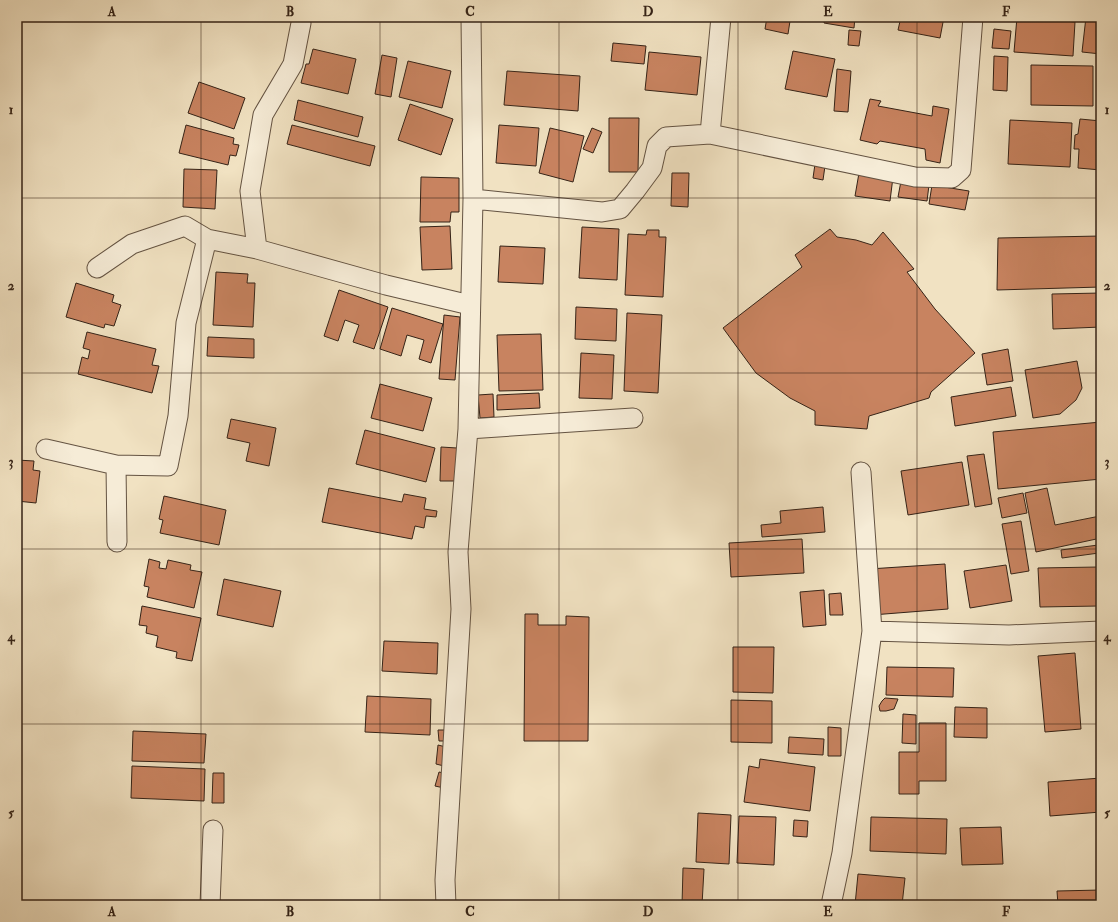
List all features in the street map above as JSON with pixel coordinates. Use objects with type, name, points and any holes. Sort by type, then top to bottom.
[{"type":"street","points":[[446,905],[445,880],[461,609],[458,552],[468,429],[473,199],[471,17]]},
{"type":"street","points":[[710,134],[721,17]]},
{"type":"street","points":[[473,199],[602,212],[620,209],[652,168],[657,146],[666,137],[710,134],[915,177],[952,178],[961,170],[973,17]]},
{"type":"street","points":[[257,249],[250,191],[263,115],[293,64],[301,23]]},
{"type":"street","points":[[97,268],[132,244],[185,226],[206,239],[257,249],[386,285],[470,305]]},
{"type":"street","points":[[46,450],[116,465],[168,466],[178,416],[186,323],[206,239]]},
{"type":"street","points":[[468,429],[633,418]]},
{"type":"street","points":[[116,465],[117,542]]},
{"type":"street","points":[[831,905],[842,853],[872,631],[861,472]]},
{"type":"street","points":[[872,631],[1009,635],[1101,631]]},
{"type":"street","points":[[210,905],[213,830]]},
{"type":"building","points":[[767,17],[790,21],[788,34],[765,29]]},
{"type":"building","points":[[825,17],[855,17],[854,28],[824,23]]},
{"type":"building","points":[[901,17],[944,17],[940,38],[898,30]]},
{"type":"building","points":[[1017,17],[1075,22],[1073,56],[1014,52]]},
{"type":"building","points":[[1086,17],[1101,17],[1101,54],[1082,52]]},
{"type":"building","points":[[994,29],[1011,31],[1009,49],[992,48]]},
{"type":"building","points":[[849,30],[861,31],[859,46],[848,45]]},
{"type":"building","points":[[613,43],[646,46],[644,64],[611,61]]},
{"type":"building","points":[[313,49],[356,59],[348,94],[301,83],[306,64],[309,64]]},
{"type":"building","points":[[793,51],[835,59],[827,97],[785,89]]},
{"type":"building","points":[[649,52],[701,57],[697,95],[645,90]]},
{"type":"building","points":[[382,55],[397,58],[391,97],[375,94]]},
{"type":"building","points":[[994,56],[1008,57],[1007,91],[993,90]]},
{"type":"building","points":[[408,61],[451,71],[442,108],[399,97]]},
{"type":"building","points":[[1031,65],[1093,66],[1093,106],[1031,105]]},
{"type":"building","points":[[837,69],[851,71],[848,112],[834,111]]},
{"type":"building","points":[[507,71],[580,76],[578,111],[504,105]]},
{"type":"building","points":[[199,82],[245,98],[234,129],[188,113]]},
{"type":"building","points":[[870,99],[881,101],[878,106],[932,116],[933,106],[949,109],[940,163],[926,160],[925,149],[880,141],[877,144],[860,140]]},
{"type":"building","points":[[298,100],[363,117],[358,137],[294,120]]},
{"type":"building","points":[[410,104],[453,119],[441,155],[398,140]]},
{"type":"building","points":[[609,118],[639,118],[638,172],[609,172]]},
{"type":"building","points":[[1080,119],[1101,121],[1101,170],[1078,168],[1079,149],[1074,149],[1075,135],[1078,134]]},
{"type":"building","points":[[1010,120],[1072,123],[1070,167],[1008,164]]},
{"type":"building","points":[[186,125],[234,138],[233,144],[239,145],[236,156],[230,155],[228,165],[179,153]]},
{"type":"building","points":[[292,125],[375,146],[370,166],[287,144]]},
{"type":"building","points":[[499,125],[539,128],[536,166],[496,163]]},
{"type":"building","points":[[550,128],[584,136],[573,182],[539,173]]},
{"type":"building","points":[[592,128],[602,132],[593,153],[583,149]]},
{"type":"building","points":[[815,164],[825,166],[823,180],[813,178]]},
{"type":"building","points":[[184,169],[217,170],[215,209],[183,207]]},
{"type":"building","points":[[672,173],[689,173],[688,207],[671,206]]},
{"type":"building","points":[[859,173],[893,177],[890,201],[855,196]]},
{"type":"building","points":[[421,177],[459,178],[459,212],[451,212],[450,222],[420,222]]},
{"type":"building","points":[[901,181],[929,185],[927,201],[898,197]]},
{"type":"building","points":[[932,185],[969,191],[965,210],[929,204]]},
{"type":"building","points":[[450,226],[452,269],[422,270],[420,227]]},
{"type":"building","points":[[582,227],[619,229],[617,280],[579,278]]},
{"type":"building","points":[[830,229],[837,237],[856,240],[872,245],[883,232],[914,269],[907,272],[935,309],[975,353],[931,392],[929,398],[869,416],[867,429],[815,425],[815,411],[790,398],[756,373],[723,328],[802,267],[795,255]]},
{"type":"building","points":[[647,230],[659,230],[659,237],[666,237],[663,297],[625,295],[628,234],[646,235]]},
{"type":"building","points":[[1101,236],[1101,287],[997,290],[998,238]]},
{"type":"building","points":[[500,246],[545,248],[543,284],[498,282]]},
{"type":"building","points":[[216,272],[248,274],[247,283],[255,283],[253,327],[213,325]]},
{"type":"building","points":[[76,283],[114,295],[112,302],[121,305],[114,326],[105,324],[104,328],[66,317]]},
{"type":"building","points":[[339,290],[388,307],[374,349],[353,342],[359,325],[345,320],[338,341],[324,336]]},
{"type":"building","points":[[1101,293],[1101,327],[1053,329],[1052,294]]},
{"type":"building","points":[[576,307],[617,309],[616,341],[575,339]]},
{"type":"building","points":[[392,308],[443,324],[431,363],[419,359],[424,340],[407,335],[401,356],[380,349]]},
{"type":"building","points":[[627,313],[662,315],[658,393],[624,391]]},
{"type":"building","points":[[444,315],[460,317],[455,380],[439,379]]},
{"type":"building","points":[[87,332],[156,349],[152,365],[159,366],[152,393],[78,374],[82,357],[88,359],[90,350],[83,348]]},
{"type":"building","points":[[541,334],[543,390],[499,391],[497,335]]},
{"type":"building","points":[[208,337],[254,339],[254,358],[207,356]]},
{"type":"building","points":[[1008,349],[1013,381],[987,385],[982,354]]},
{"type":"building","points":[[581,353],[614,355],[612,399],[579,398]]},
{"type":"building","points":[[1077,361],[1082,388],[1076,400],[1060,414],[1033,418],[1025,370]]},
{"type":"building","points":[[380,384],[432,398],[423,431],[371,418]]},
{"type":"building","points":[[1011,387],[1016,416],[955,426],[951,397]]},
{"type":"building","points":[[539,393],[540,408],[497,410],[497,395]]},
{"type":"building","points":[[493,394],[494,417],[480,418],[478,395]]},
{"type":"building","points":[[231,419],[276,428],[269,466],[246,461],[250,443],[227,438]]},
{"type":"building","points":[[1101,422],[1101,479],[998,489],[993,432]]},
{"type":"building","points":[[365,430],[435,448],[426,482],[356,464]]},
{"type":"building","points":[[441,447],[457,448],[456,481],[440,481]]},
{"type":"building","points":[[984,454],[992,504],[975,507],[967,456]]},
{"type":"building","points":[[17,460],[34,461],[33,470],[40,471],[36,503],[17,501]]},
{"type":"building","points":[[962,462],[969,505],[908,515],[901,471]]},
{"type":"building","points":[[329,488],[402,502],[404,494],[426,498],[424,509],[437,511],[436,517],[426,516],[424,528],[415,526],[412,539],[322,522]]},
{"type":"building","points":[[1047,488],[1055,525],[1100,516],[1101,538],[1036,552],[1025,493]]},
{"type":"building","points":[[1023,493],[1027,513],[1002,518],[998,498]]},
{"type":"building","points":[[164,496],[226,510],[219,545],[160,533],[163,520],[159,519]]},
{"type":"building","points":[[823,507],[825,532],[762,537],[761,525],[781,523],[780,511]]},
{"type":"building","points":[[1021,521],[1029,571],[1011,574],[1002,524]]},
{"type":"building","points":[[802,539],[804,573],[731,577],[729,543]]},
{"type":"building","points":[[1098,545],[1099,553],[1062,558],[1061,550]]},
{"type":"building","points":[[149,559],[160,562],[159,568],[166,569],[168,560],[191,565],[190,570],[202,572],[194,608],[147,597],[149,587],[144,586]]},
{"type":"building","points":[[945,564],[948,609],[872,615],[869,569]]},
{"type":"building","points":[[1006,565],[1012,601],[970,608],[964,571]]},
{"type":"building","points":[[1098,567],[1099,606],[1040,607],[1038,568]]},
{"type":"building","points":[[224,579],[281,591],[273,627],[217,615]]},
{"type":"building","points":[[824,590],[826,625],[803,627],[800,592]]},
{"type":"building","points":[[841,593],[843,615],[830,615],[829,594]]},
{"type":"building","points":[[142,606],[201,618],[192,661],[176,658],[177,652],[156,647],[158,636],[146,633],[147,626],[139,625]]},
{"type":"building","points":[[525,614],[538,614],[538,625],[566,625],[566,616],[589,617],[588,741],[524,741]]},
{"type":"building","points":[[384,641],[438,643],[437,674],[382,671]]},
{"type":"building","points":[[733,647],[774,647],[773,693],[733,692]]},
{"type":"building","points":[[1075,653],[1081,729],[1045,732],[1038,656]]},
{"type":"building","points":[[887,667],[954,668],[953,697],[886,695]]},
{"type":"building","points":[[367,696],[431,699],[430,735],[365,732]]},
{"type":"building","points":[[885,698],[898,699],[894,709],[880,711],[879,706]]},
{"type":"building","points":[[731,700],[772,701],[772,743],[731,742]]},
{"type":"building","points":[[955,707],[987,708],[987,738],[954,737]]},
{"type":"building","points":[[903,714],[916,715],[916,744],[902,743]]},
{"type":"building","points":[[919,723],[946,723],[946,781],[919,781],[919,794],[899,794],[899,752],[919,752]]},
{"type":"building","points":[[828,727],[841,728],[841,756],[828,756]]},
{"type":"building","points":[[438,730],[447,730],[447,741],[439,741]]},
{"type":"building","points":[[133,731],[206,734],[204,763],[132,761]]},
{"type":"building","points":[[789,737],[824,739],[823,755],[788,753]]},
{"type":"building","points":[[438,745],[446,747],[444,766],[436,764]]},
{"type":"building","points":[[760,759],[815,767],[810,811],[744,802],[749,766],[759,768]]},
{"type":"building","points":[[132,766],[205,769],[204,801],[131,798]]},
{"type":"building","points":[[439,772],[448,774],[444,788],[435,786]]},
{"type":"building","points":[[213,773],[224,773],[224,803],[212,803]]},
{"type":"building","points":[[1101,778],[1101,812],[1050,816],[1048,782]]},
{"type":"building","points":[[698,813],[731,815],[729,864],[696,862]]},
{"type":"building","points":[[739,816],[776,817],[774,865],[737,863]]},
{"type":"building","points":[[871,817],[947,819],[946,854],[870,851]]},
{"type":"building","points":[[794,820],[808,821],[807,837],[793,836]]},
{"type":"building","points":[[1001,827],[1003,864],[962,865],[960,828]]},
{"type":"building","points":[[683,868],[704,869],[702,905],[682,905]]},
{"type":"building","points":[[858,874],[905,878],[902,905],[855,905]]},
{"type":"building","points":[[1101,890],[1101,905],[1058,905],[1057,891]]}]
